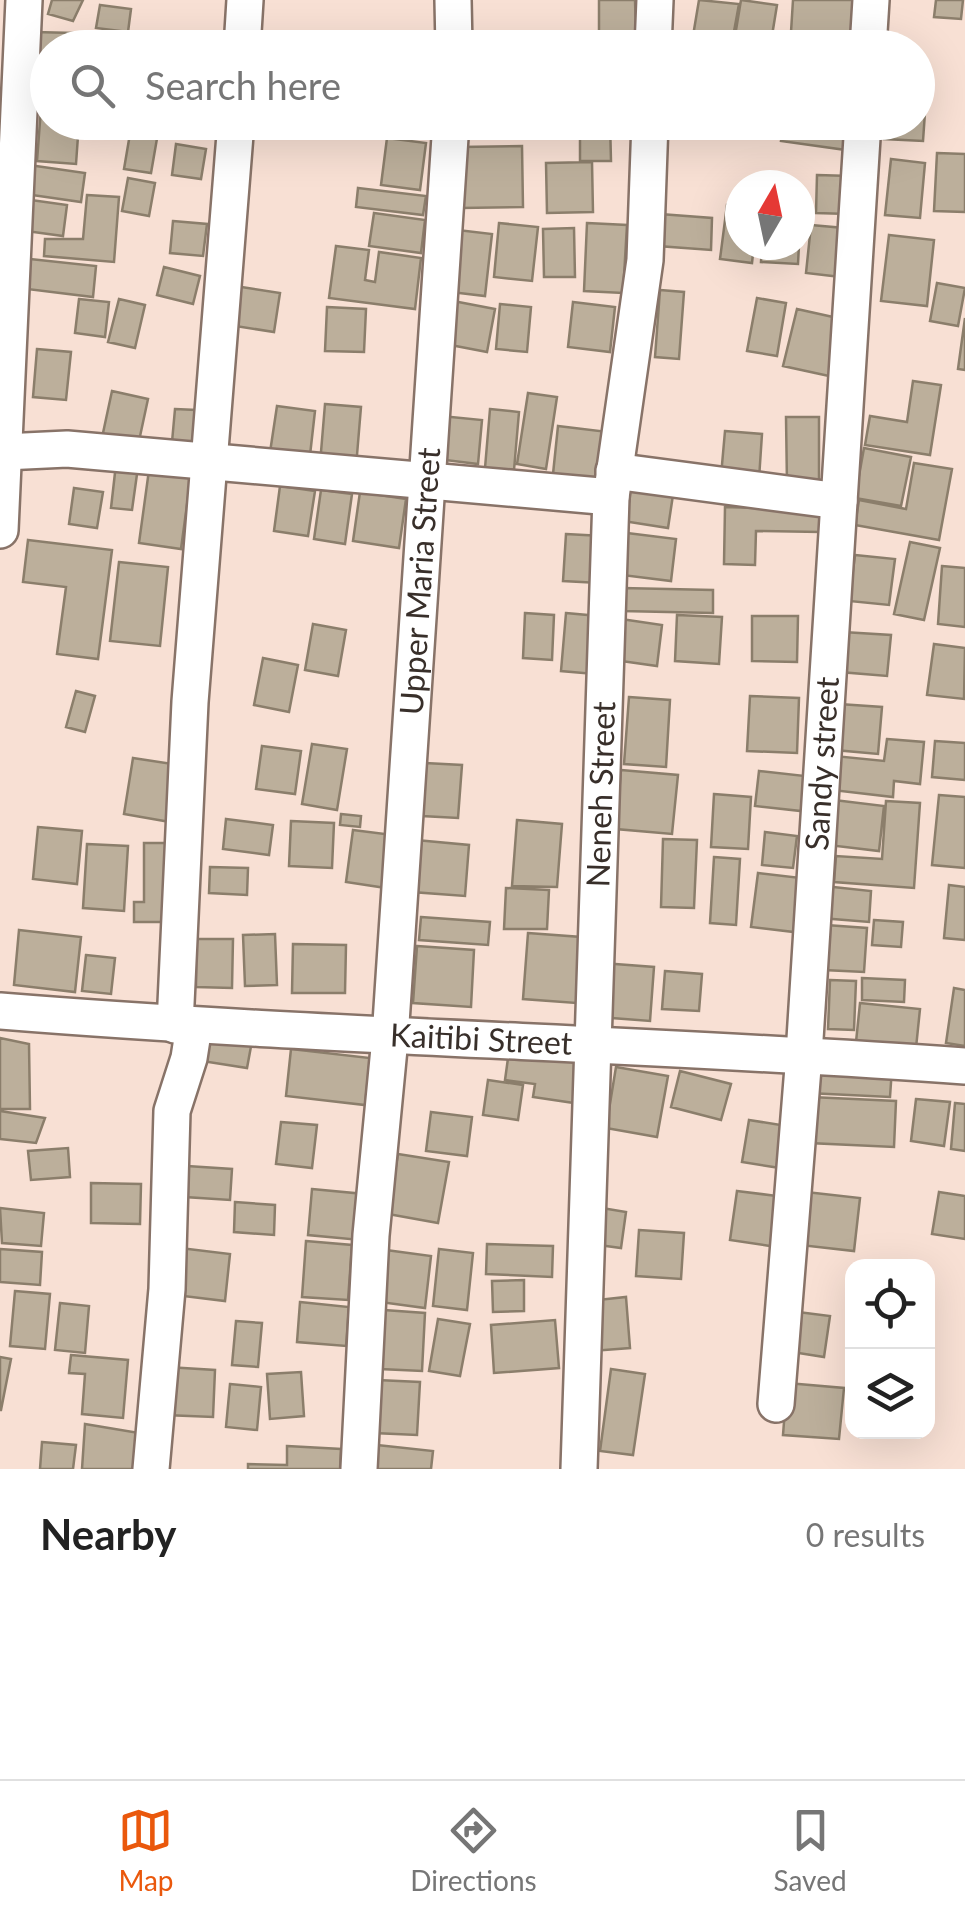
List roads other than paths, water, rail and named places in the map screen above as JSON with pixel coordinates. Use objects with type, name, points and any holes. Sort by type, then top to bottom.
[{"type":"street","points":[[0,530],[24,0]]},
{"type":"street","points":[[243,30],[245,0]]},
{"type":"street","points":[[453,0],[454,30]]},
{"type":"street","points":[[654,30],[655,0]]},
{"type":"street","points":[[869,30],[871,0]]},
{"type":"street","points":[[151,1469],[167,1289],[172,1111],[190,1058],[185,1026],[190,702],[213,461],[235,140]]},
{"type":"street","name":"Upper Maria Street","points":[[359,1469],[371,1235],[390,1038],[450,140]]},
{"type":"street","name":"Neneh Street","points":[[579,1469],[612,484],[644,260],[649,140]]},
{"type":"street","name":"Sandy street","points":[[776,1404],[804,1055],[862,140]]},
{"type":"street","points":[[4,452],[67,449],[427,481],[612,484],[839,501]]},
{"type":"street","name":"Kaitibi Street","points":[[0,1011],[390,1038],[804,1055],[965,1066]]}]
